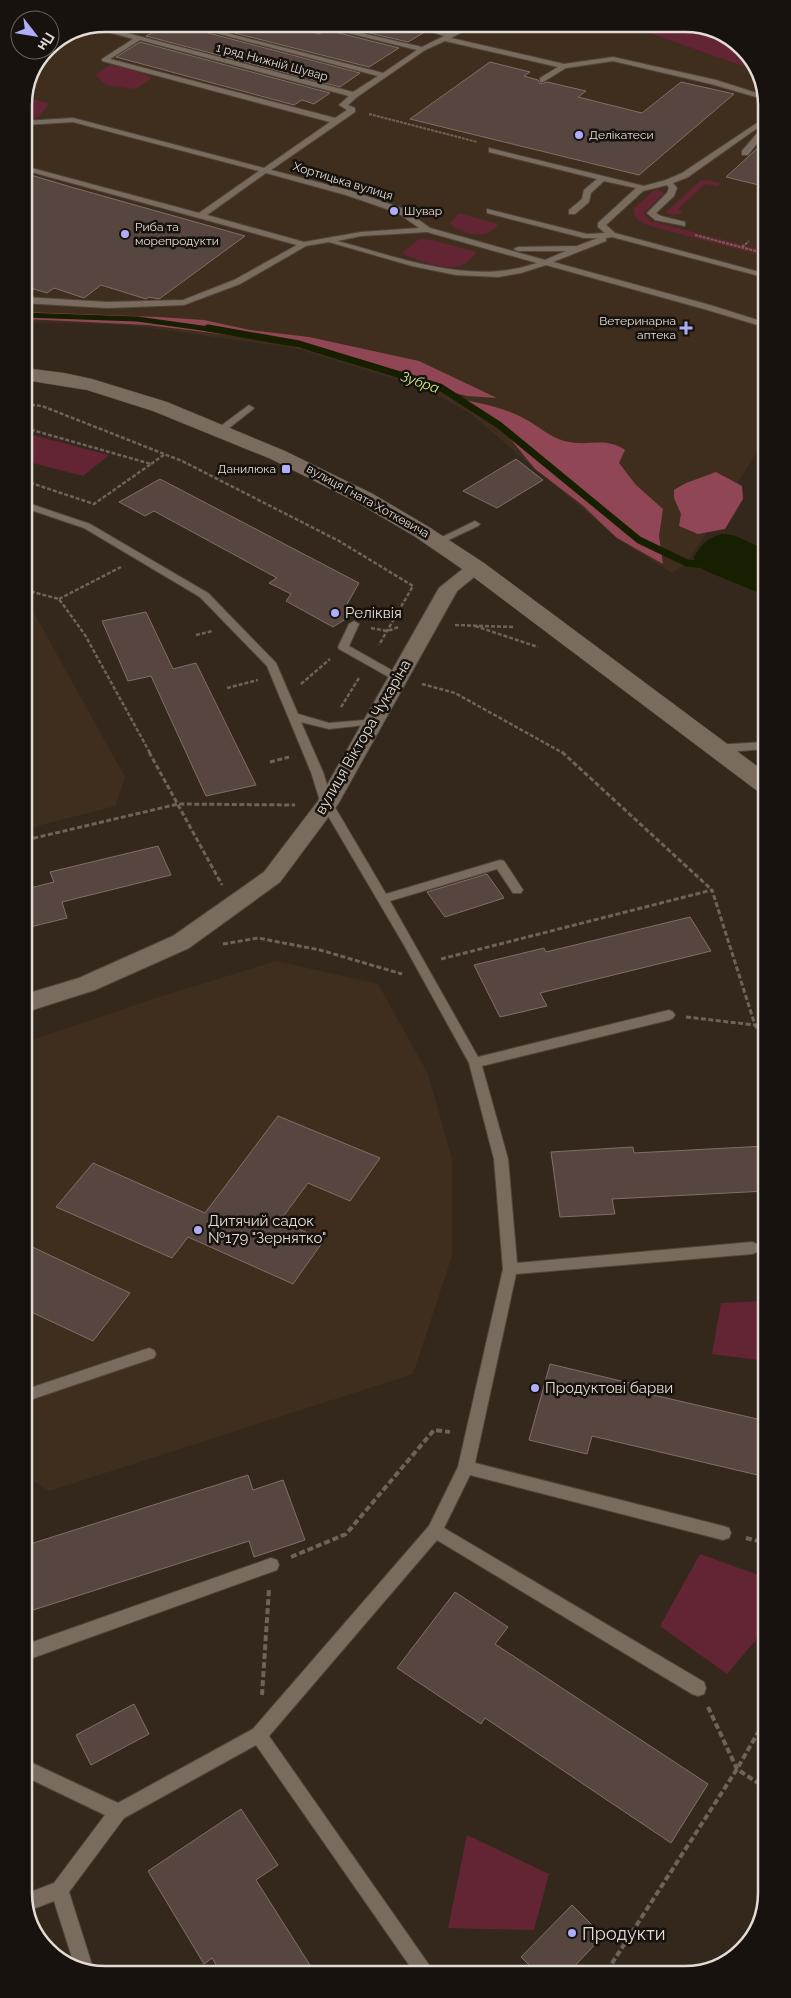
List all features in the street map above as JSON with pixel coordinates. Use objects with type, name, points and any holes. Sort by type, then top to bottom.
[{"type":"street","name":"вулиця Гната Хоткевича","points":[[33,375],[69,380],[178,413],[306,467],[392,512],[439,541],[476,568],[715,749],[758,779]]},
{"type":"street","name":"вулиця Віктора Чукаріна","points":[[32,1001],[87,984],[181,942],[272,877],[327,804],[449,588],[476,568]]},
{"type":"lane","name":"1 ряд Нижній Шувар","points":[[116,32],[354,95]]},
{"type":"lane","points":[[217,32],[383,75]]},
{"type":"lane","points":[[352,32],[423,48]]},
{"type":"lane","points":[[434,33],[449,38],[564,66],[613,59],[713,82],[757,95]]},
{"type":"lane","points":[[200,216],[352,110],[343,105],[354,95],[423,48],[459,33]]},
{"type":"lane","points":[[139,38],[104,60],[336,121]]},
{"type":"lane","points":[[544,80],[564,66]]},
{"type":"lane","name":"Хортицька вулиця","points":[[33,122],[73,120],[349,194],[401,212],[427,230],[758,323]]},
{"type":"lane","points":[[612,235],[601,225],[640,189],[668,182],[685,175],[758,124]]},
{"type":"lane","points":[[745,153],[758,138]]},
{"type":"lane","points":[[492,150],[644,188]]},
{"type":"lane","points":[[33,170],[304,244]]},
{"type":"lane","points":[[572,212],[586,200],[587,192],[602,178]]},
{"type":"lane","points":[[668,182],[672,188],[671,194],[651,213],[658,218],[682,224]]},
{"type":"lane","points":[[490,211],[587,236],[612,235],[758,273]]},
{"type":"lane","points":[[33,301],[107,305],[184,302],[237,282],[304,244],[361,234],[427,230]]},
{"type":"lane","points":[[328,240],[444,272],[499,275],[547,263],[578,248],[612,235]]},
{"type":"lane","points":[[490,247],[539,250],[578,248]]},
{"type":"lane","points":[[221,430],[250,408]]},
{"type":"lane","points":[[33,508],[87,526],[204,595],[272,665],[317,772],[327,804],[421,965],[475,1063],[501,1159],[510,1269],[466,1467],[435,1531],[259,1735],[118,1812],[60,1890],[33,1900]]},
{"type":"lane","points":[[439,541],[475,524]]},
{"type":"lane","points":[[354,624],[343,647],[398,678]]},
{"type":"lane","points":[[293,716],[329,726],[374,722]]},
{"type":"lane","points":[[715,749],[758,746]]},
{"type":"lane","points":[[383,899],[500,864],[518,890]]},
{"type":"lane","points":[[475,1063],[669,1015]]},
{"type":"lane","points":[[510,1269],[752,1248]]},
{"type":"lane","points":[[32,1393],[149,1354]]},
{"type":"lane","points":[[466,1467],[723,1533]]},
{"type":"lane","points":[[435,1531],[698,1688]]},
{"type":"lane","points":[[32,1650],[270,1565]]},
{"type":"lane","points":[[259,1735],[421,1966]]},
{"type":"lane","points":[[32,1771],[118,1812]]},
{"type":"lane","points":[[60,1890],[82,1961]]},
{"type":"path","points":[[352,110],[477,142]]},
{"type":"path","points":[[742,248],[749,241]]},
{"type":"path","points":[[33,405],[42,406],[182,461],[339,541],[413,586]]},
{"type":"path","points":[[33,430],[151,464]]},
{"type":"path","points":[[33,484],[94,504],[165,454]]},
{"type":"path","points":[[60,600],[110,572]]},
{"type":"path","points":[[33,592],[60,600],[85,635],[224,889]]},
{"type":"path","points":[[401,607],[406,615]]},
{"type":"path","points":[[354,624],[387,631],[403,626]]},
{"type":"path","points":[[448,625],[522,627]]},
{"type":"path","points":[[475,626],[540,648]]},
{"type":"path","points":[[196,635],[222,630]]},
{"type":"path","points":[[298,686],[343,647]]},
{"type":"path","points":[[227,688],[263,678]]},
{"type":"path","points":[[398,678],[455,693],[561,751],[712,890],[758,1030]]},
{"type":"path","points":[[270,762],[296,756]]},
{"type":"path","points":[[33,838],[178,804],[295,805],[290,813]]},
{"type":"path","points":[[421,965],[712,890]]},
{"type":"path","points":[[219,945],[258,938],[320,950],[430,982]]},
{"type":"path","points":[[669,1015],[758,1025]]},
{"type":"path","points":[[265,1656],[270,1565],[346,1534],[434,1430]]},
{"type":"path","points":[[698,1688],[737,1769],[758,1783]]},
{"type":"path","points":[[610,1966],[737,1769],[758,1733]]},
{"type":"shaded area","name":"Шувар","points":[[105,32],[648,33],[747,68],[751,73],[757,91],[758,105],[758,451],[687,563],[672,573],[618,539],[471,414],[427,389],[295,348],[127,325],[33,322],[33,100],[38,77],[49,60],[60,60],[60,49],[65,45],[77,38]]},
{"type":"shaded area","points":[[648,33],[691,33],[709,36],[730,48],[747,68]]},
{"type":"shaded area","points":[[110,65],[134,70],[152,78],[135,89],[106,85],[95,75]]},
{"type":"shaded area","points":[[33,99],[49,103],[39,116],[33,119]]},
{"type":"shaded area","points":[[707,180],[721,183],[717,186],[705,184],[678,209],[683,213],[673,215],[665,213],[700,181]]},
{"type":"shaded area","points":[[657,190],[664,193],[644,213],[650,221],[758,249],[758,255],[641,222],[636,218],[634,208],[653,191]]},
{"type":"shaded area","points":[[459,213],[497,224],[497,227],[488,233],[482,234],[461,231],[450,223]]},
{"type":"shaded area","points":[[419,239],[428,239],[477,252],[468,261],[456,267],[423,262],[402,253]]},
{"type":"shaded area","points":[[33,312],[204,320],[250,330],[309,337],[419,361],[497,398],[467,396],[438,389],[329,355],[261,339],[148,325],[33,319]]},
{"type":"shaded area","points":[[455,398],[508,411],[562,440],[577,443],[611,444],[625,450],[619,463],[636,485],[663,509],[659,536],[663,564],[617,538],[581,504],[535,469],[499,425]]},
{"type":"shaded area","points":[[33,435],[109,455],[83,476],[33,463]]},
{"type":"shaded area","points":[[716,472],[742,486],[743,499],[725,529],[698,534],[679,526],[681,514],[674,498],[674,490],[686,483]]},
{"type":"shaded area","points":[[722,534],[733,535],[758,546],[758,593],[706,571],[695,564],[694,557],[699,548],[713,537]]},
{"type":"shaded area","points":[[33,613],[125,777],[115,806],[33,827]]},
{"type":"shaded area","points":[[276,961],[378,984],[428,1074],[452,1159],[452,1256],[413,1374],[49,1491],[32,1480],[32,1040],[159,997]]},
{"type":"shaded area","points":[[758,1301],[758,1360],[712,1354],[721,1303]]},
{"type":"shaded area","points":[[700,1554],[758,1575],[758,1631],[756,1640],[727,1674],[660,1626]]},
{"type":"shaded area","points":[[467,1835],[549,1874],[534,1930],[448,1928]]},
{"type":"building","points":[[153,32],[205,32],[360,73],[340,87],[146,36]]},
{"type":"building","points":[[231,32],[313,32],[320,34],[337,32],[399,48],[369,67]]},
{"type":"building","points":[[367,32],[424,33],[408,42]]},
{"type":"building","points":[[140,42],[330,93],[314,104],[302,100],[294,105],[116,57]]},
{"type":"building","points":[[490,62],[530,72],[524,76],[538,80],[540,84],[547,82],[586,91],[578,97],[642,113],[681,82],[734,94],[639,175],[410,119]]},
{"type":"building","points":[[758,148],[758,185],[726,177]]},
{"type":"building","name":"Риба та морепродукти","points":[[33,176],[245,236],[159,299],[149,297],[146,299],[101,285],[84,298],[54,288],[47,293],[33,289]]},
{"type":"building","points":[[516,459],[543,480],[497,508],[463,491]]},
{"type":"building","points":[[160,479],[359,583],[346,606],[357,612],[333,627],[286,601],[291,594],[269,583],[277,578],[154,511],[145,516],[119,502]]},
{"type":"building","points":[[146,612],[173,669],[196,663],[256,785],[206,796],[151,676],[128,681],[102,621]]},
{"type":"building","points":[[158,846],[171,875],[62,902],[67,918],[33,926],[33,887],[54,882],[50,872]]},
{"type":"building","points":[[487,874],[504,898],[445,917],[427,892]]},
{"type":"building","points":[[690,917],[711,951],[540,993],[547,1006],[500,1017],[474,965],[544,948],[546,952]]},
{"type":"building","name":"Дитячий садок №179 \"Зернятко\"","points":[[278,1116],[380,1158],[350,1201],[308,1183],[280,1221],[324,1240],[293,1284],[188,1237],[172,1258],[56,1207],[93,1163],[205,1213]]},
{"type":"building","points":[[758,1146],[758,1191],[612,1199],[615,1214],[560,1217],[551,1152],[633,1147],[634,1153]]},
{"type":"building","points":[[32,1247],[130,1293],[93,1341],[32,1313]]},
{"type":"building","points":[[550,1364],[638,1385],[636,1391],[758,1419],[758,1475],[592,1436],[587,1454],[529,1440]]},
{"type":"building","points":[[248,1475],[253,1490],[283,1480],[305,1540],[254,1557],[249,1541],[32,1610],[32,1543]]},
{"type":"building","points":[[455,1592],[508,1627],[495,1644],[708,1784],[671,1843],[485,1718],[481,1724],[397,1668]]},
{"type":"building","points":[[134,1704],[149,1734],[91,1765],[76,1735]]},
{"type":"building","points":[[241,1809],[278,1865],[256,1880],[310,1965],[216,1965],[212,1958],[204,1964],[148,1871]]},
{"type":"building","points":[[572,1905],[603,1936],[575,1966],[530,1966],[521,1957]]},
{"type":"waterway","name":"Зубра","points":[[33,315],[137,319],[216,330]]},
{"type":"waterway","name":"Зубра","points":[[208,328],[299,344],[440,387],[499,425],[639,540],[687,563],[705,565]]},
{"type":"place","name":"Делікатеси","points":[[579,135]]},
{"type":"place","name":"Шувар","points":[[394,211]]},
{"type":"place","name":"Риба та морепродукти","points":[[125,234]]},
{"type":"place","name":"Ветеринарна аптека","points":[[686,328]]},
{"type":"place","name":"Данилюка","points":[[286,469]]},
{"type":"place","name":"Реліквія","points":[[335,613]]},
{"type":"place","name":"Дитячий садок №179 \"Зернятко\"","points":[[198,1230]]},
{"type":"place","name":"Продуктові барви","points":[[535,1388]]},
{"type":"place","name":"Продукти","points":[[572,1933]]}]
